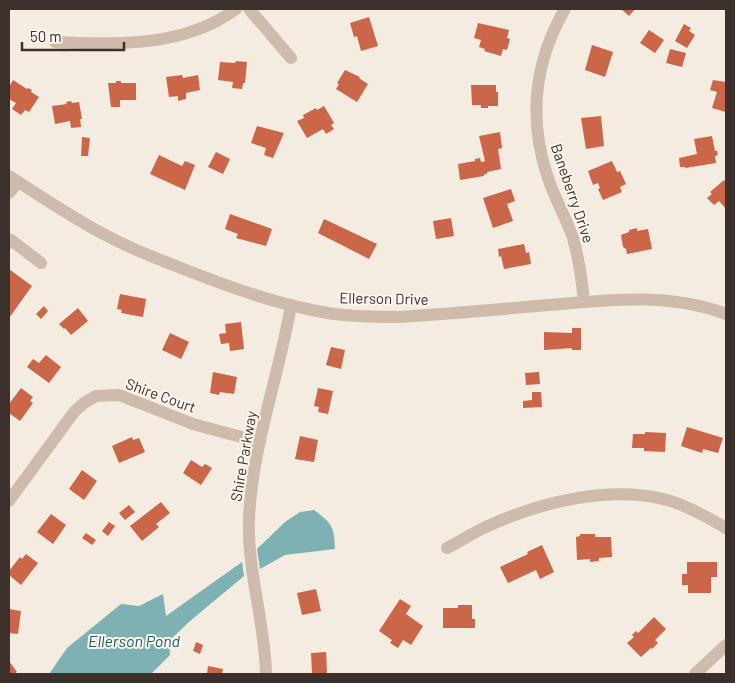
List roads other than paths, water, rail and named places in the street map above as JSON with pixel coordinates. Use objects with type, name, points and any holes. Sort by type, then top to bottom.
[{"type":"street","points":[[55,42],[121,43],[165,38],[188,33],[210,24],[236,9]]},
{"type":"street","points":[[249,9],[291,58]]},
{"type":"street","name":"Baneberry Drive","points":[[561,10],[543,58],[538,80],[535,104],[536,124],[540,152],[548,179],[573,240],[581,271],[584,302]]},
{"type":"street","points":[[9,193],[13,179]]},
{"type":"street","name":"Ellerson Drive","points":[[13,179],[110,238],[150,256],[204,277],[291,305],[329,313],[365,317],[400,317],[633,299],[684,302],[726,314]]},
{"type":"street","points":[[9,243],[11,240],[41,263]]},
{"type":"street","name":"Shire Parkway","points":[[266,674],[266,656],[252,565],[249,521],[251,487],[291,305]]},
{"type":"street","name":"Shire Court","points":[[9,501],[74,412],[84,402],[96,396],[119,395],[193,424],[260,442]]},
{"type":"street","points":[[447,548],[488,526],[548,504],[624,493],[668,500],[712,519],[726,528]]},
{"type":"street","points":[[695,674],[726,645]]},
{"type":"water","points":[[314,510],[331,526],[335,549],[285,555],[260,569],[257,549],[285,522],[300,512]]},
{"type":"water","name":"Ellerson Pond","points":[[242,562],[244,576],[169,641],[170,655],[151,674],[49,674],[67,648],[121,604],[139,606],[163,594],[166,616]]}]
